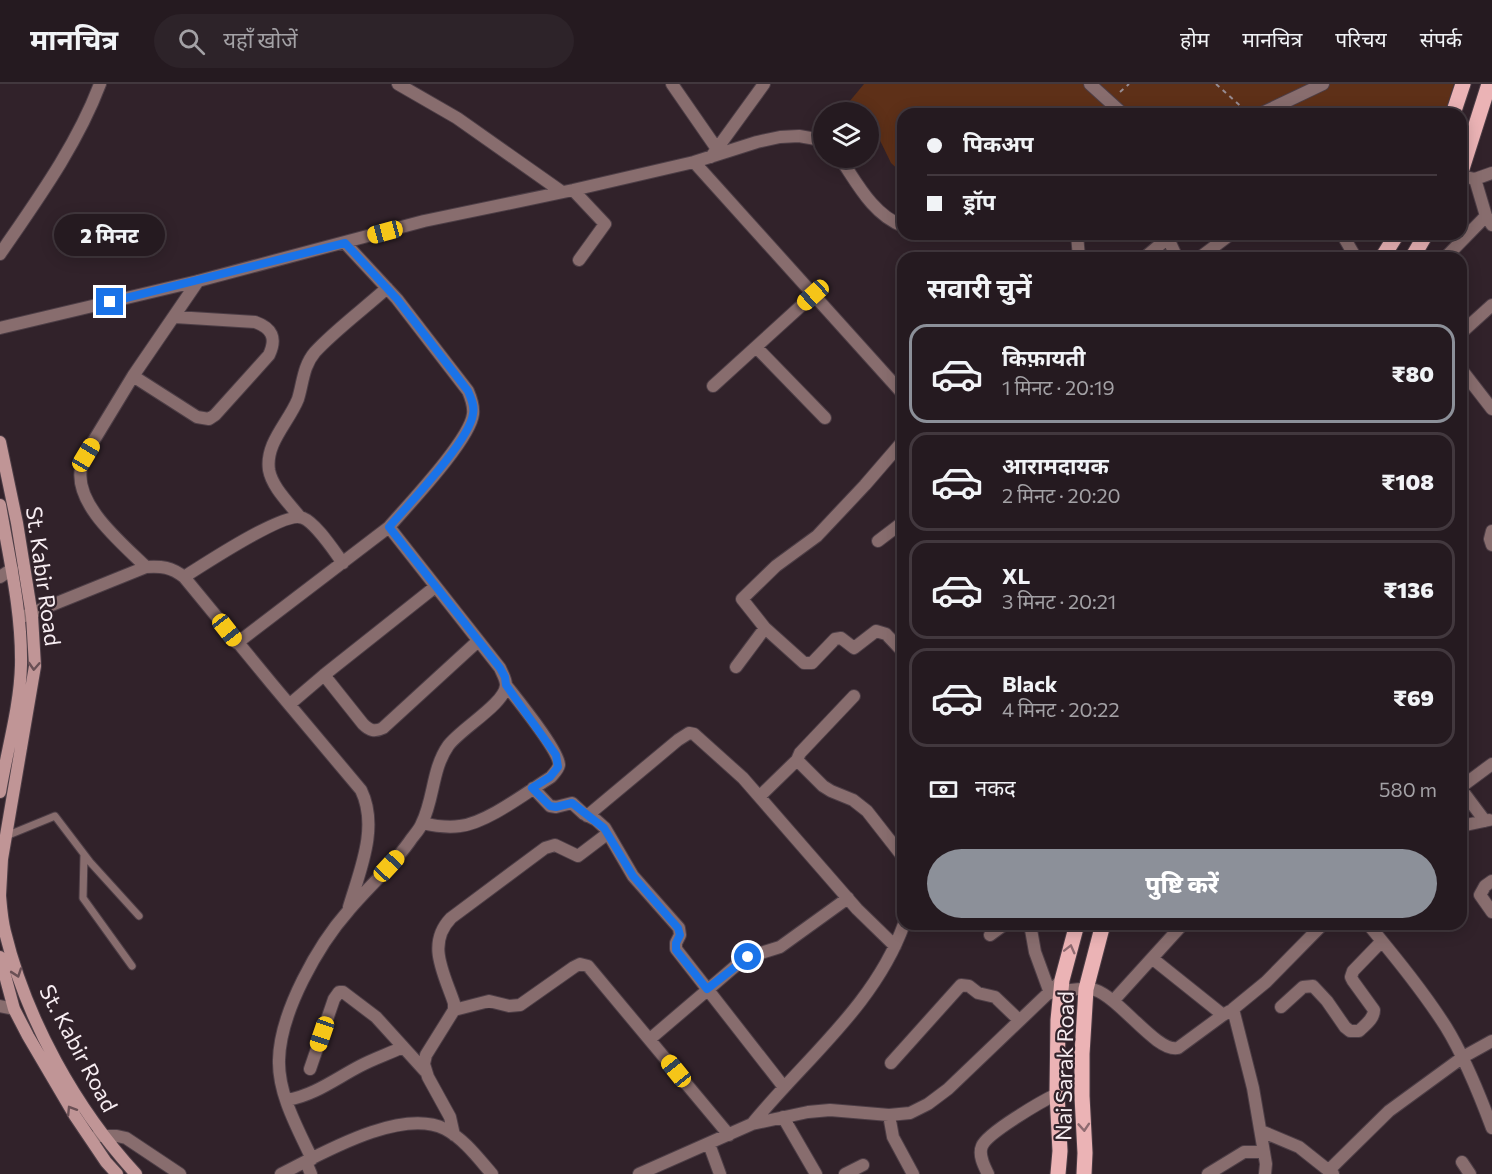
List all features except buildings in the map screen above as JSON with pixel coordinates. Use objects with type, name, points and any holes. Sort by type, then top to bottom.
[{"type":"main road","points":[[1455,108],[1463,84]]},
{"type":"main road","points":[[1467,153],[1489,84]]},
{"type":"main road","name":"St. Kabir Road","points":[[0,442],[17,523],[25,615],[19,688],[0,792]]},
{"type":"main road","name":"St. Kabir Road","points":[[0,505],[12,569],[25,615],[35,666],[6,836],[0,895],[4,931],[26,998],[62,1070],[103,1136],[136,1174]]},
{"type":"main road","name":"Nai Sarak Road","points":[[1058,1174],[1060,1151],[1057,1094],[1058,988],[1075,930]]},
{"type":"main road","name":"Nai Sarak Road","points":[[1084,1174],[1082,1054],[1086,989],[1101,930]]},
{"type":"main road","name":"St. Kabir Road","points":[[0,957],[14,1009],[51,1079],[106,1162],[117,1174]]},
{"type":"street","points":[[0,254],[54,174],[100,84]]},
{"type":"street","points":[[672,84],[714,153]]},
{"type":"street","points":[[714,153],[764,84]]},
{"type":"street","points":[[1090,84],[1116,108]]},
{"type":"street","points":[[1273,108],[1323,84]]},
{"type":"street","points":[[402,85],[568,191],[605,224],[579,260]]},
{"type":"street","points":[[0,328],[198,281],[424,221],[694,162],[714,153],[757,142],[780,137],[799,136],[813,138]]},
{"type":"street","points":[[694,162],[897,387]]},
{"type":"street","points":[[847,168],[874,206],[882,214],[897,223]]},
{"type":"street","points":[[1467,177],[1475,179],[1492,173]]},
{"type":"street","points":[[1467,239],[1489,220],[1475,179]]},
{"type":"street","points":[[1150,252],[1163,240]]},
{"type":"street","points":[[1207,252],[1223,240]]},
{"type":"street","points":[[1452,252],[1466,240]]},
{"type":"street","points":[[237,642],[389,527],[459,442],[470,426],[474,414],[468,391],[387,288],[345,243]]},
{"type":"street","points":[[146,567],[95,514],[86,498],[80,469],[133,376],[198,281]]},
{"type":"street","points":[[299,516],[278,489],[269,472],[273,446],[298,399],[303,374],[315,352],[387,288]]},
{"type":"street","points":[[713,386],[813,295]]},
{"type":"street","points":[[1467,328],[1492,305]]},
{"type":"street","points":[[133,376],[197,417],[209,419],[269,355],[273,347],[270,331],[255,322],[175,317]]},
{"type":"street","points":[[756,347],[825,418]]},
{"type":"street","points":[[1467,377],[1492,409]]},
{"type":"street","points":[[897,448],[817,536],[776,566],[742,599],[765,628],[802,662],[808,664],[835,639],[841,638],[854,648],[876,631],[886,634],[897,646]]},
{"type":"street","points":[[184,577],[255,534],[279,522],[299,516],[306,518],[343,563]]},
{"type":"street","points":[[311,1174],[309,1160],[287,1100],[279,1061],[282,1035],[294,1001],[310,969],[347,911],[403,851],[422,823],[439,760],[458,734],[496,702],[503,694],[506,685],[500,668],[389,527]]},
{"type":"street","points":[[878,541],[897,527]]},
{"type":"street","points":[[1492,531],[1490,539],[1492,545]]},
{"type":"street","points":[[25,615],[146,567],[162,566],[173,569],[184,577],[356,783],[368,804],[369,821],[365,850],[347,911]]},
{"type":"street","points":[[0,577],[12,569]]},
{"type":"street","points":[[290,704],[435,587]]},
{"type":"street","points":[[736,667],[765,628]]},
{"type":"street","points":[[324,675],[363,724],[368,729],[376,731],[383,728],[478,641]]},
{"type":"street","points":[[422,823],[445,827],[476,822],[550,777],[558,767],[559,762],[552,748],[506,685]]},
{"type":"street","points":[[760,796],[797,760],[800,753],[854,696]]},
{"type":"street","points":[[586,816],[678,740],[689,733],[699,737],[760,796],[848,898],[895,946]]},
{"type":"street","points":[[797,760],[824,786],[854,800],[867,811],[897,849]]},
{"type":"street","points":[[1467,783],[1492,764]]},
{"type":"street","points":[[532,788],[550,806],[556,807],[570,803],[600,824],[633,876],[678,928],[680,935],[676,943],[676,950],[783,1086]]},
{"type":"street","points":[[1467,795],[1488,820],[1467,825]]},
{"type":"street","points":[[425,1071],[426,1055],[454,1010],[454,1003],[439,960],[437,944],[442,928],[450,918],[545,848],[555,845],[578,856],[608,834]]},
{"type":"street","points":[[1492,881],[1485,886],[1480,895],[1492,912]]},
{"type":"street","points":[[650,1039],[739,963],[748,957],[780,947],[848,898]]},
{"type":"street","points":[[752,1124],[783,1086],[859,1004],[878,979],[902,930]]},
{"type":"street","points":[[990,935],[997,930]]},
{"type":"street","points":[[1031,930],[1035,952],[1058,988]]},
{"type":"street","points":[[1114,1000],[1178,930]]},
{"type":"street","points":[[639,1174],[752,1124],[783,1117],[830,1110],[889,1115],[910,1113],[928,1104],[948,1089],[1019,1020],[1058,988],[1092,988],[1114,1000],[1160,1043],[1172,1049],[1178,1048],[1266,982],[1317,930]]},
{"type":"street","points":[[1373,930],[1426,997],[1463,1057],[1487,1101],[1492,1128]]},
{"type":"street","points":[[1281,1007],[1303,987],[1313,986],[1327,1000],[1345,1027],[1350,1031],[1359,1031],[1371,1020],[1374,1010],[1353,981],[1353,971],[1382,941]]},
{"type":"street","points":[[1153,959],[1228,1012],[1253,1088],[1264,1152],[1265,1174]]},
{"type":"street","points":[[454,1010],[489,1001],[509,1006],[520,1005],[580,964],[588,966],[729,1135]]},
{"type":"street","points":[[891,1063],[961,985],[969,986],[978,993],[995,997],[1019,1020]]},
{"type":"street","points":[[310,1069],[334,999],[339,992],[347,993],[425,1071],[450,1117],[454,1135]]},
{"type":"street","points":[[0,1006],[14,1009]]},
{"type":"street","points":[[1261,1131],[1299,1147],[1331,1172],[1389,1111],[1463,1057],[1492,1041]]},
{"type":"street","points":[[287,1100],[309,1094],[361,1065],[403,1047]]},
{"type":"street","points":[[987,1174],[981,1156],[984,1143],[1002,1128],[1057,1094]]},
{"type":"street","points":[[889,1115],[893,1137],[913,1174]]},
{"type":"street","points":[[783,1117],[816,1174]]},
{"type":"street","points":[[281,1174],[373,1131],[411,1124],[443,1128],[454,1135],[492,1174]]},
{"type":"street","points":[[89,1137],[126,1138],[180,1174]]},
{"type":"street","points":[[709,1144],[720,1174]]},
{"type":"street","points":[[1208,1174],[1244,1152],[1264,1152]]},
{"type":"street","points":[[1462,1162],[1470,1174]]},
{"type":"street","points":[[845,1174],[863,1165]]},
{"type":"lane","points":[[6,836],[55,816],[84,855],[139,916]]},
{"type":"lane","points":[[84,855],[83,898],[132,966]]},
{"type":"path","points":[[1216,84],[1242,108]]},
{"type":"shaded area","points":[[864,84],[1454,84],[1446,108],[897,108],[897,168],[891,163],[879,138],[879,102],[849,102]]},
{"type":"route","points":[[110,302],[345,243],[397,299],[468,391],[472,401],[474,414],[470,426],[441,466],[389,527],[500,668],[506,685],[556,755],[559,762],[555,772],[532,788],[550,806],[556,807],[572,803],[604,828],[633,876],[678,928],[680,935],[676,943],[676,950],[707,989],[748,957]]}]
